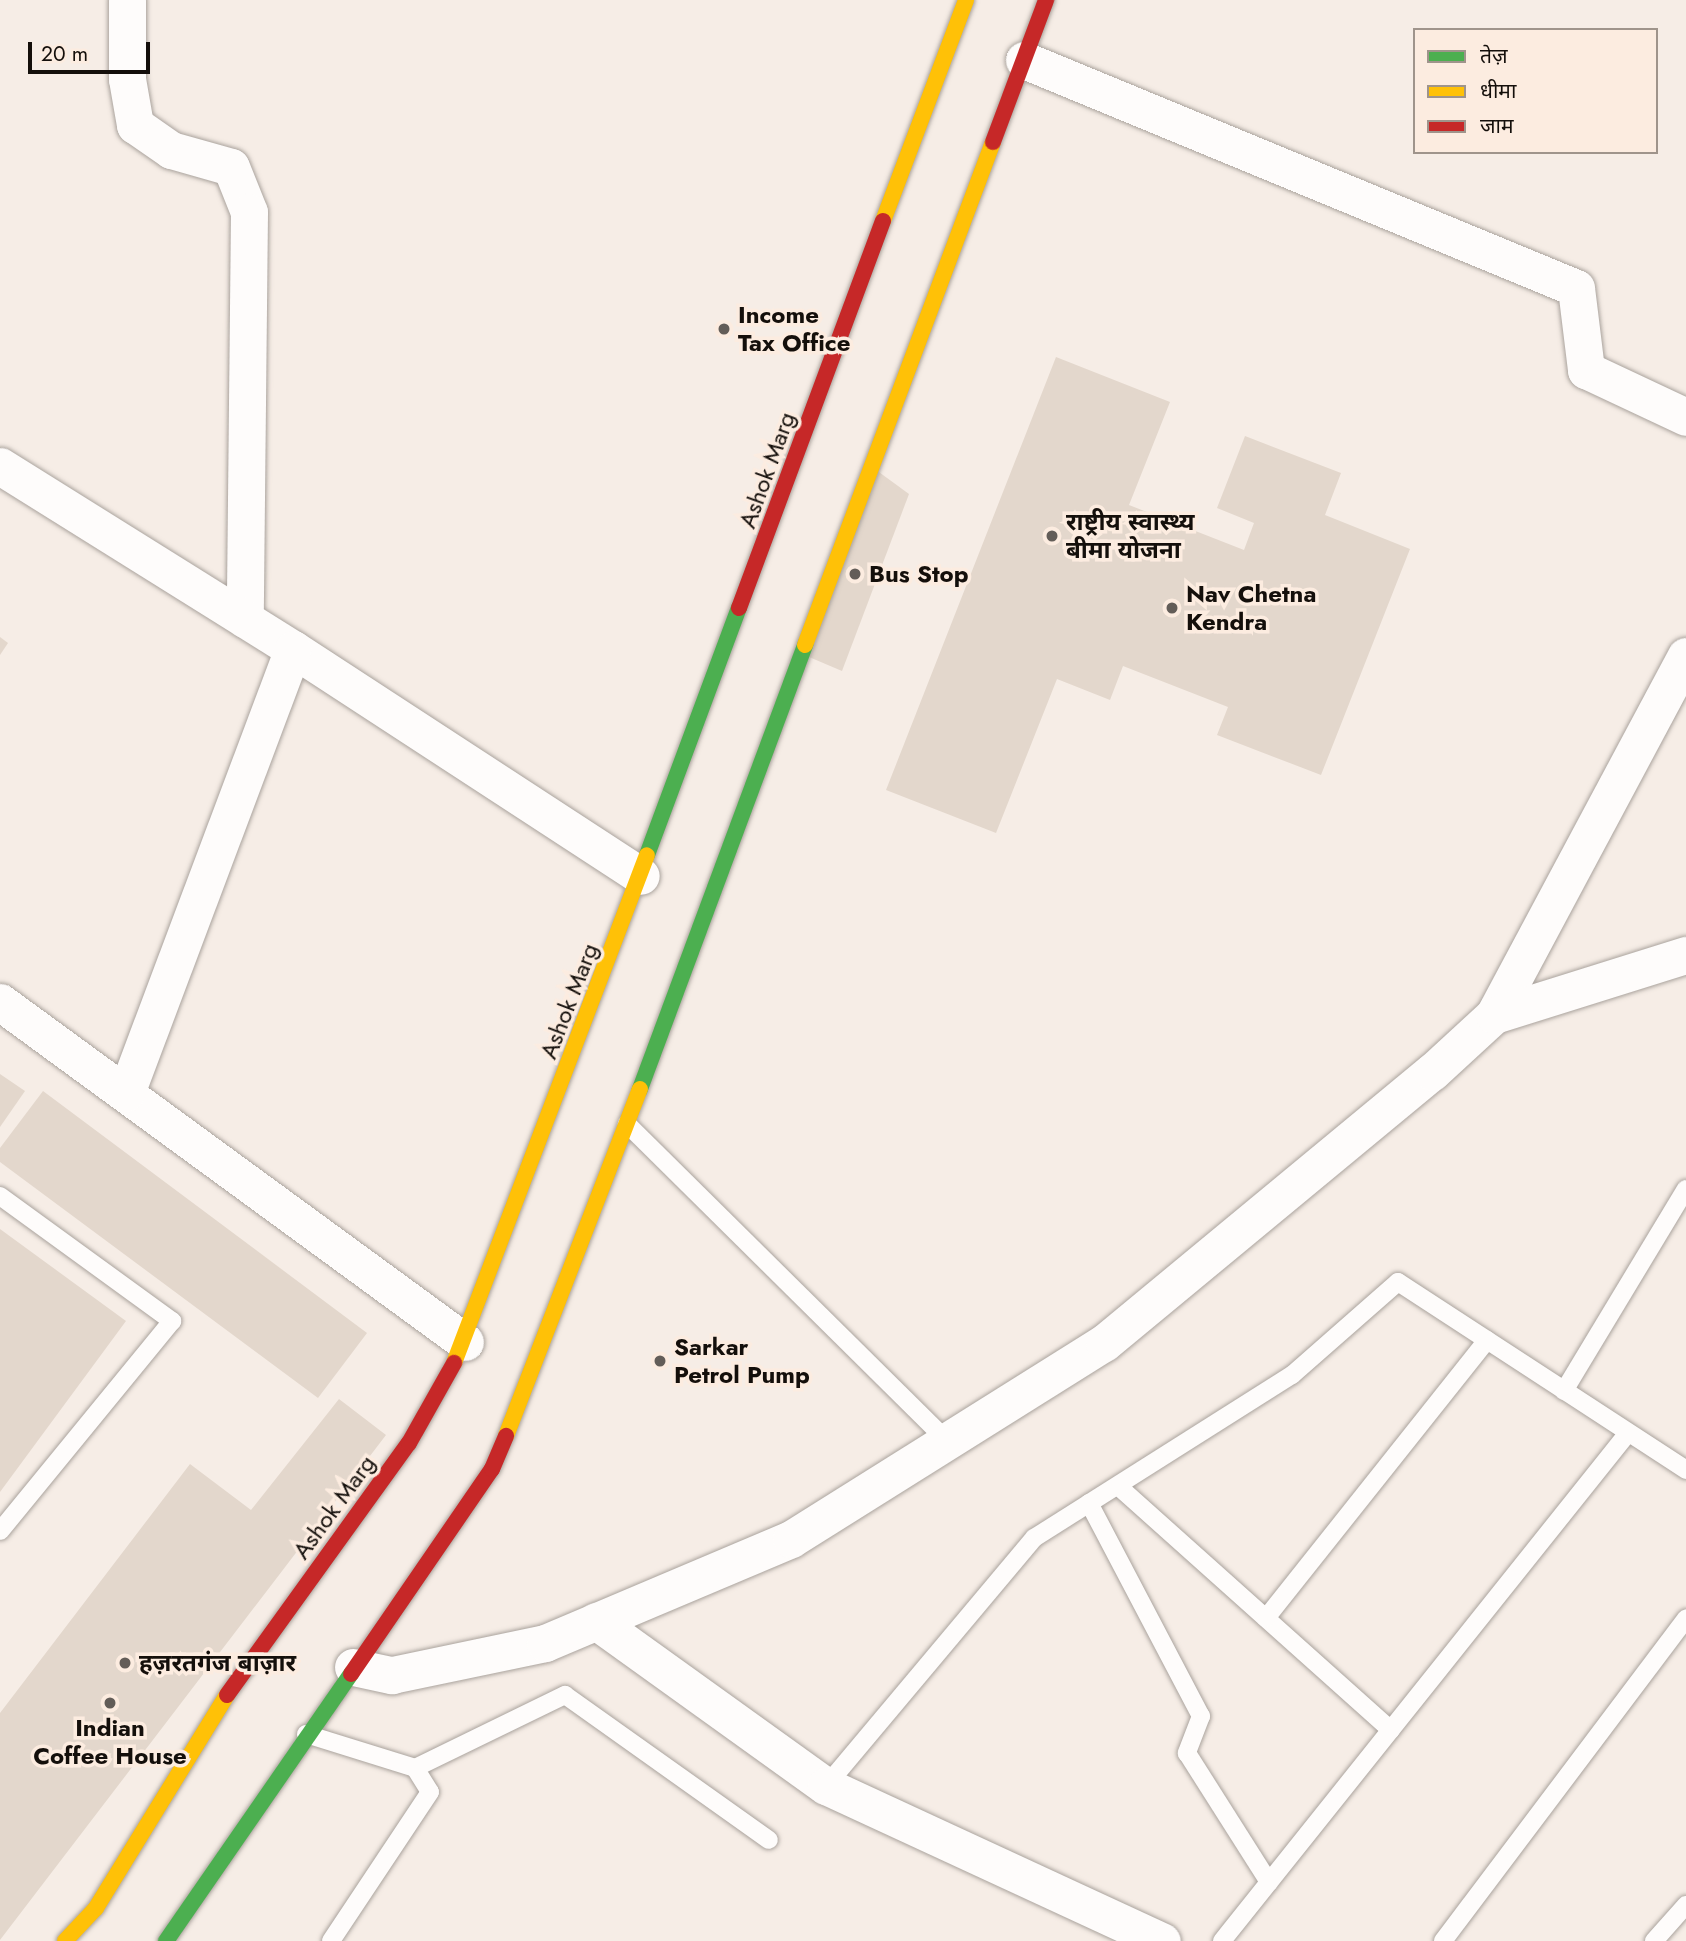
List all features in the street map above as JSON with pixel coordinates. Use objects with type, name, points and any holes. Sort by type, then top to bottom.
[{"type":"main road","name":"Ashok Marg","points":[[65,1941],[96,1908],[242,1671],[409,1443],[465,1342],[966,0]]},
{"type":"main road","points":[[166,1941],[306,1734],[492,1469],[627,1124],[1046,0]]},
{"type":"street","points":[[127,0],[127,79],[135,125],[172,150],[231,167],[249,212],[245,620]]},
{"type":"street","points":[[1024,60],[1576,289],[1586,370],[1686,418]]},
{"type":"street","points":[[0,466],[293,649],[641,876]]},
{"type":"street","points":[[126,1093],[293,649]]},
{"type":"street","points":[[354,1667],[392,1675],[545,1643],[791,1539],[1104,1343],[1432,1072],[1494,1015],[1686,656]]},
{"type":"street","points":[[1494,1015],[1686,955]]},
{"type":"street","points":[[0,1002],[465,1342]]},
{"type":"street","points":[[596,1621],[826,1786],[1162,1941]]},
{"type":"lane","points":[[627,1124],[947,1441]]},
{"type":"lane","points":[[1564,1391],[1686,1189]]},
{"type":"lane","points":[[0,1196],[172,1321],[0,1531]]},
{"type":"lane","points":[[826,1786],[1034,1538],[1292,1376],[1398,1282],[1686,1470]]},
{"type":"lane","points":[[1266,1618],[1487,1340]]},
{"type":"lane","points":[[1222,1941],[1628,1433]]},
{"type":"lane","points":[[1118,1486],[1391,1730]]},
{"type":"lane","points":[[1089,1503],[1201,1716],[1187,1753],[1269,1882]]},
{"type":"lane","points":[[1443,1941],[1686,1618]]},
{"type":"lane","points":[[415,1768],[565,1695],[769,1840]]},
{"type":"lane","points":[[306,1734],[415,1768],[430,1791],[331,1941]]},
{"type":"lane","points":[[1654,1941],[1686,1905]]},
{"type":"building","name":"Nav Chetna Kendra","points":[[1056,357],[1170,402],[1129,505],[1244,550],[1254,523],[1217,508],[1245,436],[1341,473],[1325,515],[1410,549],[1321,775],[1217,735],[1228,707],[1123,666],[1110,700],[1057,679],[996,833],[886,790]]},
{"type":"building","name":"Bus Stop","points":[[872,467],[909,494],[842,671],[802,654]]},
{"type":"building","points":[[0,637],[8,643],[0,655]]},
{"type":"building","points":[[0,1074],[25,1091],[0,1127]]},
{"type":"building","points":[[43,1091],[367,1333],[318,1398],[0,1162],[0,1148]]},
{"type":"building","points":[[0,1229],[126,1321],[0,1492]]},
{"type":"building","points":[[339,1399],[386,1435],[0,1940],[0,1713],[190,1464],[251,1510]]},
{"type":"traffic: fast","points":[[647,855],[739,608]]},
{"type":"traffic: fast","points":[[640,1089],[805,645]]},
{"type":"traffic: fast","points":[[166,1941],[351,1674]]},
{"type":"traffic: slow","points":[[883,221],[966,0]]},
{"type":"traffic: slow","points":[[805,645],[993,142]]},
{"type":"traffic: slow","points":[[454,1363],[647,855]]},
{"type":"traffic: slow","points":[[506,1436],[640,1089]]},
{"type":"traffic: slow","points":[[65,1941],[96,1908],[227,1695]]},
{"type":"traffic: jam","points":[[993,142],[1046,0]]},
{"type":"traffic: jam","points":[[739,608],[883,221]]},
{"type":"traffic: jam","points":[[227,1695],[409,1443],[454,1363]]},
{"type":"traffic: jam","points":[[351,1674],[492,1469],[506,1436]]},
{"type":"place","name":"Income Tax Office","points":[[724,329]]},
{"type":"place","name":"राष्ट्रीय स्वास्थ्य बीमा योजना","points":[[1052,536]]},
{"type":"place","name":"Bus Stop","points":[[855,574]]},
{"type":"place","name":"Nav Chetna Kendra","points":[[1172,608]]},
{"type":"place","name":"Sarkar Petrol Pump","points":[[660,1361]]},
{"type":"place","name":"हज़रतगंज बाज़ार","points":[[125,1663]]},
{"type":"place","name":"Indian Coffee House","points":[[110,1703]]}]
